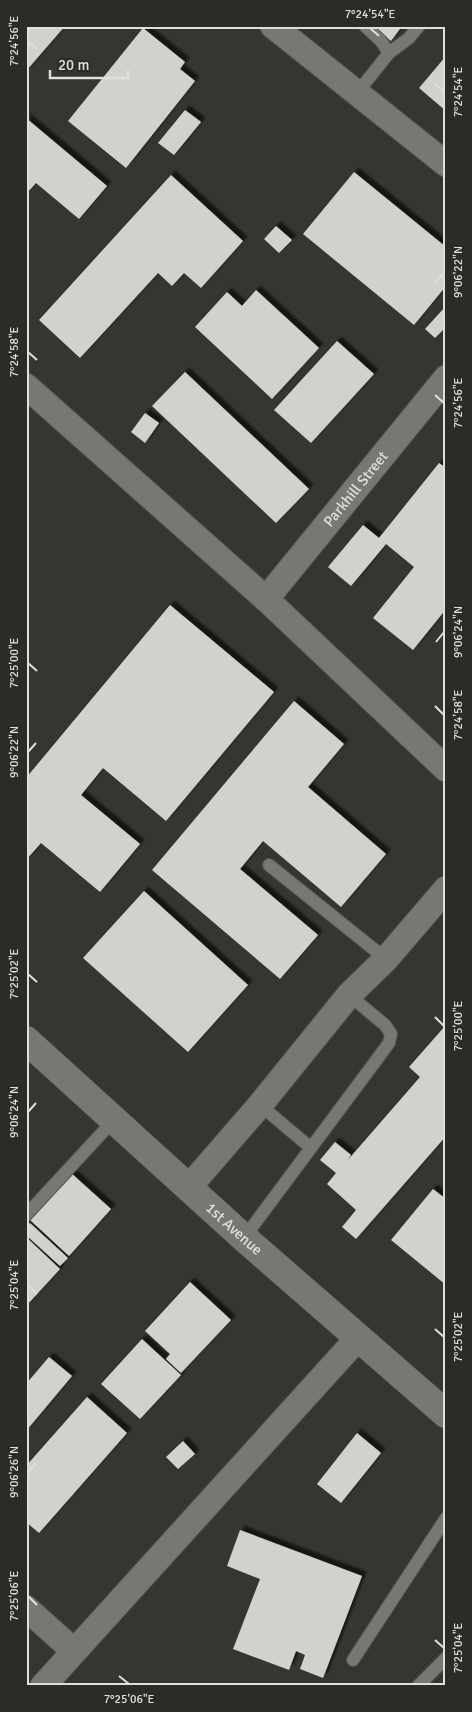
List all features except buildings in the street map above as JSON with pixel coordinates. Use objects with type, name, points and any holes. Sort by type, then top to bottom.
[{"type":"street","points":[[273,26],[446,164]]},
{"type":"street","name":"Parkhill Street","points":[[266,599],[446,378]]},
{"type":"street","points":[[26,386],[266,599],[446,769]]},
{"type":"street","points":[[189,1188],[260,1105],[349,995],[386,959],[446,889]]},
{"type":"street","name":"1st Avenue","points":[[26,1040],[244,1238],[446,1414]]},
{"type":"street","points":[[43,1686],[359,1337]]},
{"type":"street","points":[[26,1608],[74,1651]]},
{"type":"lane","points":[[364,26],[381,41],[389,53]]},
{"type":"lane","points":[[357,93],[389,53],[409,38],[419,26]]},
{"type":"lane","points":[[269,865],[386,959]]},
{"type":"lane","points":[[244,1238],[389,1042],[391,1034],[385,1025],[349,995]]},
{"type":"lane","points":[[260,1105],[311,1148]]},
{"type":"lane","points":[[26,1215],[114,1120]]},
{"type":"lane","points":[[353,1660],[446,1518]]},
{"type":"lane","points":[[418,1686],[446,1658]]}]
